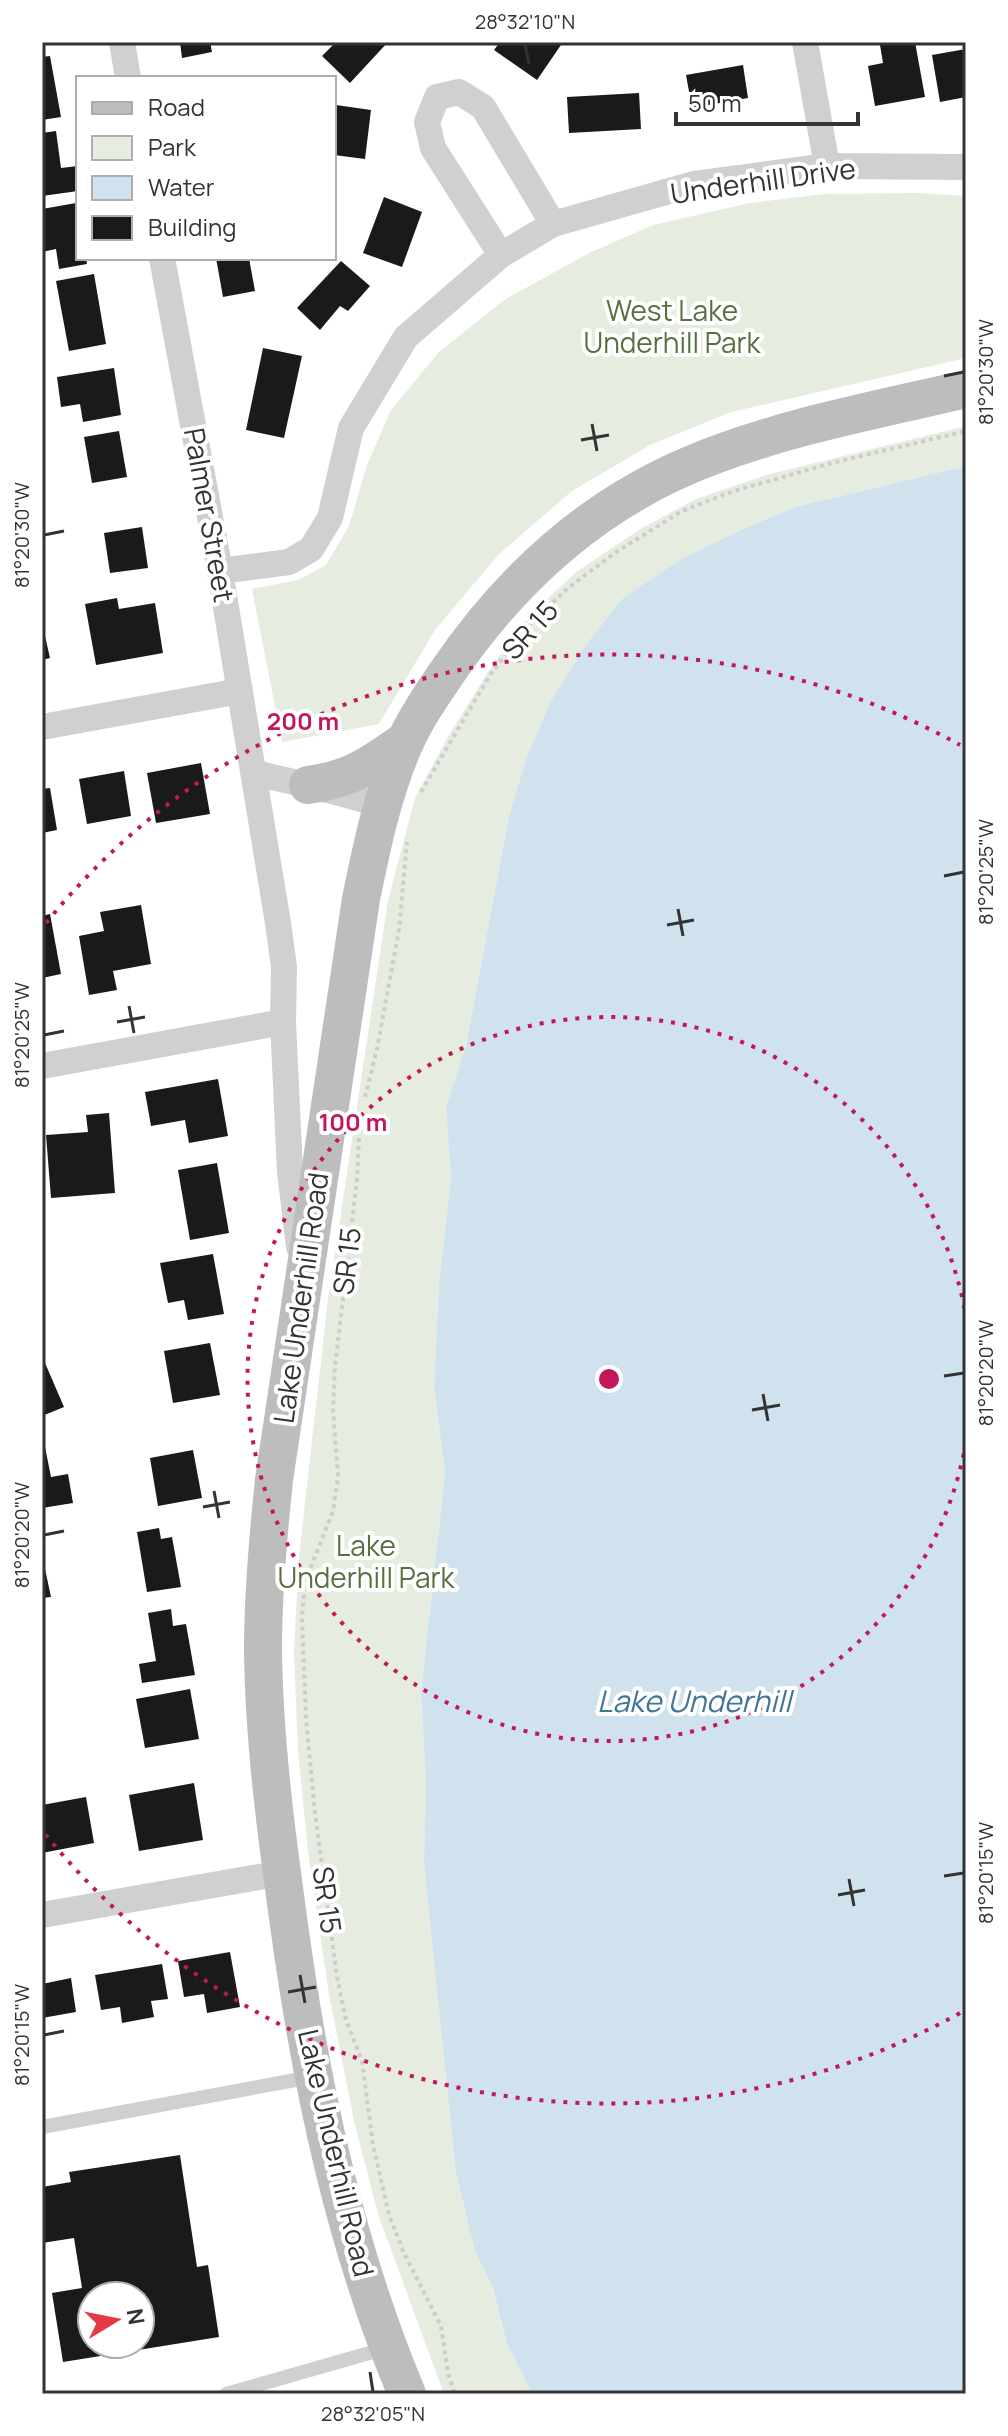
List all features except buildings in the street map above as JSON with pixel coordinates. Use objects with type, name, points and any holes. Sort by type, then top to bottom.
[{"type":"main road","name":"Lake Underhill Road","points":[[407,2394],[387,2348],[345,2219],[313,2077],[282,1873],[264,1687],[265,1588],[274,1480],[358,914],[400,803],[406,740],[426,703],[453,664],[506,596],[545,558],[627,497],[697,462],[771,436],[966,389]]},
{"type":"main road","points":[[308,785],[336,781],[365,769],[406,740]]},
{"type":"street","points":[[122,42],[128,76]]},
{"type":"street","points":[[805,42],[827,166]]},
{"type":"street","points":[[501,255],[433,148],[427,122],[437,97],[459,92],[483,107],[553,224]]},
{"type":"street","name":"Underhill Drive","points":[[220,571],[289,562],[311,549],[330,518],[351,428],[406,337],[501,255],[553,224],[694,184],[827,166],[966,167]]},
{"type":"street","name":"Palmer Street","points":[[162,260],[255,773],[284,967],[283,1022],[290,1172],[304,1282]]},
{"type":"street","points":[[42,727],[240,691]]},
{"type":"street","points":[[255,773],[400,803]]},
{"type":"street","points":[[42,1066],[283,1022]]},
{"type":"street","points":[[42,1915],[282,1873]]},
{"type":"lane","points":[[42,2127],[313,2077]]},
{"type":"lane","points":[[226,2394],[387,2348]]},
{"type":"path","name":"SR 15","points":[[400,803],[427,781],[490,675],[529,625],[568,588],[616,552],[682,511],[734,491],[832,463],[966,431]]},
{"type":"path","points":[[363,1104],[377,1049],[399,930],[408,839]]},
{"type":"path","name":"SR 15","points":[[359,1127],[356,1191],[335,1367],[333,1409],[338,1477],[333,1511],[305,1582],[302,1617],[306,1719],[337,1977],[346,2020],[362,2061],[373,2145],[389,2215],[404,2253],[441,2326],[448,2373],[455,2394]]},
{"type":"green space","name":"West Lake Underhill Park","points":[[825,194],[966,196],[966,358],[731,412],[650,445],[572,491],[498,555],[435,630],[379,724],[282,742],[252,589],[298,580],[326,565],[349,526],[367,465],[391,410],[438,353],[504,300],[589,253],[653,225],[750,203]]},
{"type":"green space","name":"Lake Underhill Park","points":[[966,426],[966,466],[795,507],[681,559],[623,598],[551,701],[527,756],[509,816],[466,1045],[446,1107],[451,1178],[439,1284],[434,1386],[445,1473],[421,1691],[426,1784],[424,1863],[475,2251],[493,2288],[507,2344],[532,2394],[444,2394],[378,2214],[354,2121],[329,1994],[308,1852],[298,1752],[294,1652],[299,1556],[328,1299],[388,901],[415,798],[490,669],[528,617],[576,572],[642,528],[696,499],[766,475]]},
{"type":"water","name":"Lake Underhill","points":[[966,466],[966,2394],[532,2394],[507,2344],[493,2288],[475,2251],[456,2171],[424,1863],[426,1784],[421,1691],[445,1473],[434,1386],[439,1284],[451,1178],[446,1107],[466,1045],[509,816],[527,756],[551,701],[586,645],[623,598],[681,559],[795,507]]}]
